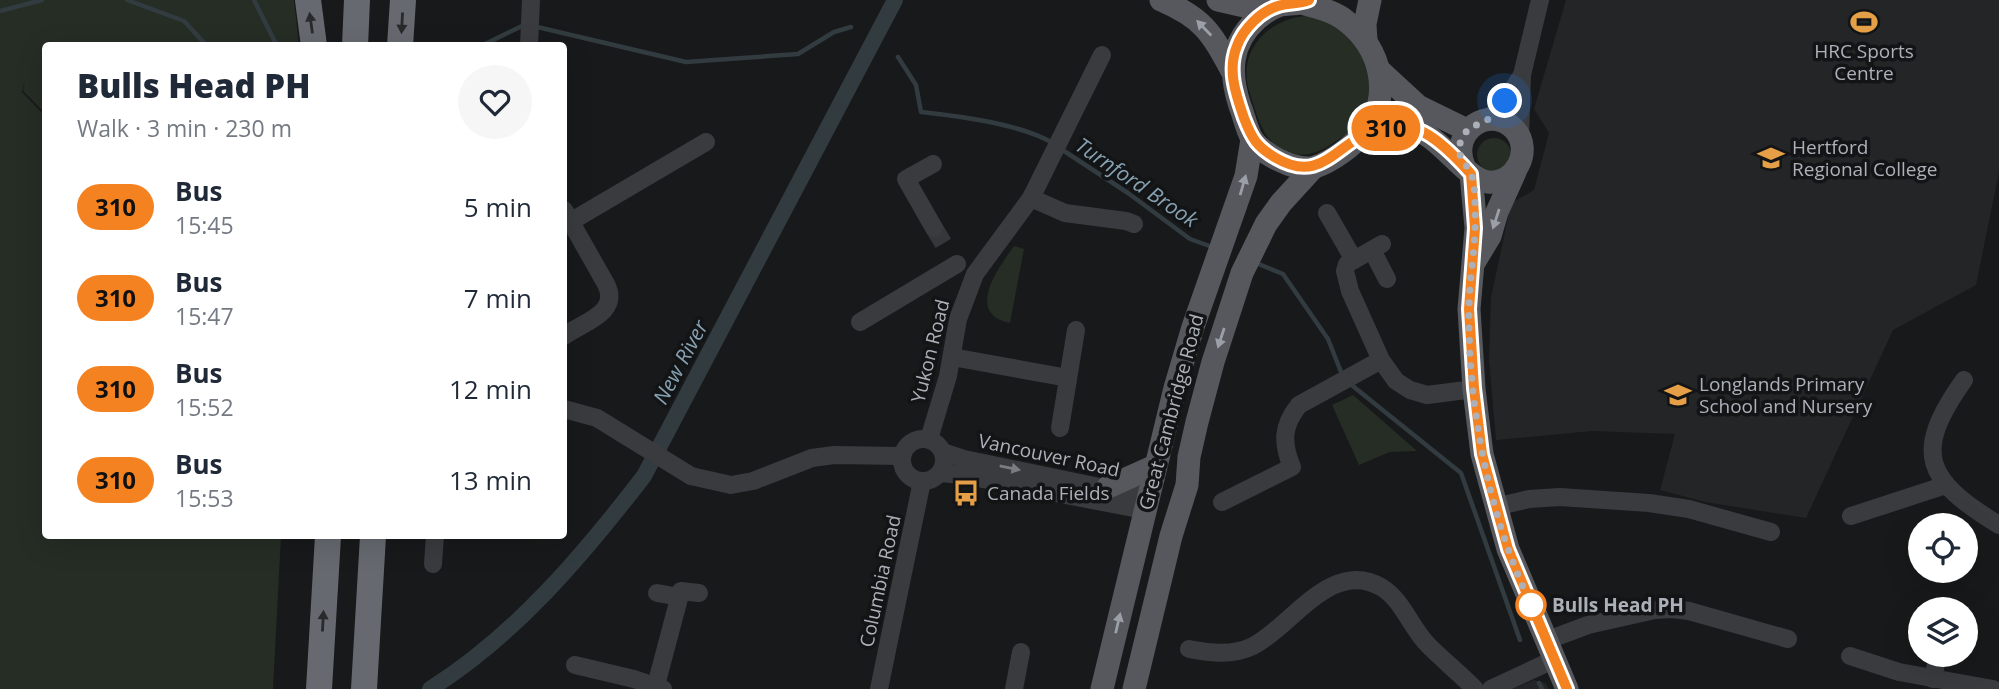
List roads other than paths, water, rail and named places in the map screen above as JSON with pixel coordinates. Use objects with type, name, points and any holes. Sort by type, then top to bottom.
[{"type":"highway","points":[[308,0],[313,42]]},
{"type":"highway","points":[[355,42],[357,0]]},
{"type":"highway","points":[[400,42],[403,0]]},
{"type":"highway","points":[[319,689],[328,539]]},
{"type":"highway","points":[[364,689],[373,539]]},
{"type":"main road","points":[[1161,0],[1203,24],[1216,41],[1232,71]]},
{"type":"main road","points":[[1218,0],[1266,11]]},
{"type":"main road","points":[[1366,41],[1366,16],[1370,0]]},
{"type":"main road","points":[[1380,71],[1381,99],[1374,118],[1362,135],[1313,168],[1285,163],[1266,152],[1252,139],[1236,96],[1232,71],[1235,49],[1249,26],[1266,11],[1279,5],[1305,1],[1345,19],[1366,41],[1380,71],[1418,106],[1477,125],[1505,123],[1513,129],[1520,138],[1521,159],[1497,212],[1490,236],[1474,263]]},
{"type":"main road","points":[[1477,125],[1460,146],[1470,177],[1474,263],[1469,309],[1482,454],[1508,549],[1567,689]]},
{"type":"main road","points":[[1362,135],[1382,128],[1408,127],[1426,134],[1470,177],[1484,182],[1497,182],[1515,172]]},
{"type":"main road","name":"Great Cambridge Road","points":[[1102,689],[1175,388],[1246,176],[1252,139]]},
{"type":"main road","name":"Great Cambridge Road","points":[[1133,689],[1189,478],[1189,457],[1213,362],[1242,273],[1257,241],[1281,203],[1313,168]]},
{"type":"main road","points":[[1175,524],[1149,504],[1169,494],[1177,474],[1189,457]]},
{"type":"main road","points":[[1108,487],[1155,466]]},
{"type":"street","points":[[1520,138],[1522,75],[1540,0]]},
{"type":"street","name":"Yukon Road","points":[[929,439],[952,357],[958,319],[975,275],[1031,198],[1102,55]]},
{"type":"street","points":[[1477,125],[1505,101],[1522,75]]},
{"type":"street","points":[[567,334],[602,313],[611,301],[606,284],[567,216],[706,142]]},
{"type":"street","points":[[933,164],[906,179],[934,228]]},
{"type":"street","points":[[1031,198],[1066,213],[1134,224]]},
{"type":"street","points":[[1327,213],[1354,260]]},
{"type":"street","points":[[1387,279],[1377,247],[1347,264],[1345,271],[1350,291],[1381,360],[1396,381],[1410,390],[1427,395],[1474,388]]},
{"type":"street","name":"Yukon Road","points":[[860,322],[952,257],[975,275]]},
{"type":"street","points":[[1060,428],[1076,330]]},
{"type":"street","points":[[952,357],[1068,378]]},
{"type":"street","points":[[1223,502],[1292,467],[1285,449],[1286,427],[1291,414],[1304,401],[1381,360]]},
{"type":"street","points":[[1964,380],[1944,408],[1933,436],[1934,461],[1946,485],[1964,502],[1999,525]]},
{"type":"street","points":[[567,410],[597,418],[691,476],[732,485],[823,457],[902,456]]},
{"type":"street","points":[[929,439],[940,446],[944,465],[933,479],[922,481],[909,476],[902,464],[902,456],[912,442],[929,439]]},
{"type":"street","name":"Vancouver Road","points":[[943,452],[964,459],[1108,487],[1149,504]]},
{"type":"street","name":"Vancouver Road","points":[[940,473],[1149,504]]},
{"type":"street","name":"Columbia Road","points":[[879,689],[922,481]]},
{"type":"street","points":[[1851,516],[1946,485]]},
{"type":"street","points":[[1495,507],[1530,499],[1560,497],[1649,503],[1689,509],[1771,532]]},
{"type":"street","points":[[433,564],[435,539]]},
{"type":"street","points":[[1189,649],[1222,653],[1252,646],[1331,586],[1352,580],[1371,583],[1389,593],[1428,645],[1475,689]]},
{"type":"street","points":[[575,665],[634,679],[657,688],[686,593],[657,593]]},
{"type":"street","points":[[1491,689],[1588,625],[1655,610],[1689,611],[1788,639]]},
{"type":"street","points":[[1014,689],[1021,652]]},
{"type":"street","points":[[1850,656],[1899,672],[1993,689]]},
{"type":"street","points":[[1933,679],[1935,667]]},
{"type":"waterway","name":"Turnford Brook","points":[[0,11],[42,0]]},
{"type":"waterway","name":"Turnford Brook","points":[[127,0],[184,21],[203,42]]},
{"type":"waterway","points":[[254,0],[275,42]]},
{"type":"waterway","name":"New River","points":[[430,689],[461,668],[519,619],[572,564],[644,476],[895,0]]},
{"type":"waterway","name":"Turnford Brook","points":[[489,42],[524,25]]},
{"type":"waterway","name":"Turnford Brook","points":[[533,26],[686,62],[798,54],[834,32],[851,27]]},
{"type":"waterway","name":"Turnford Brook","points":[[898,57],[916,85],[921,112],[1008,126],[1054,144]]},
{"type":"waterway","name":"Turnford Brook","points":[[1061,149],[1128,193],[1190,239],[1215,248]]},
{"type":"waterway","name":"Turnford Brook","points":[[1256,263],[1283,274],[1328,339],[1343,377]]},
{"type":"waterway","name":"Turnford Brook","points":[[1349,383],[1461,473],[1520,640]]},
{"type":"waterway","name":"Turnford Brook","points":[[1539,683],[1542,689]]},
{"type":"tunnel","points":[[934,228],[948,251]]},
{"type":"place","name":"HRC Sports Centre","points":[[1864,22]]},
{"type":"place","name":"Hertford Regional College","points":[[1771,158]]},
{"type":"place","name":"Longlands Primary School and Nursery","points":[[1678,395]]},
{"type":"place","name":"Canada Fields","points":[[966,493]]},
{"type":"place","name":"Bulls Head PH","points":[[1531,605]]}]
